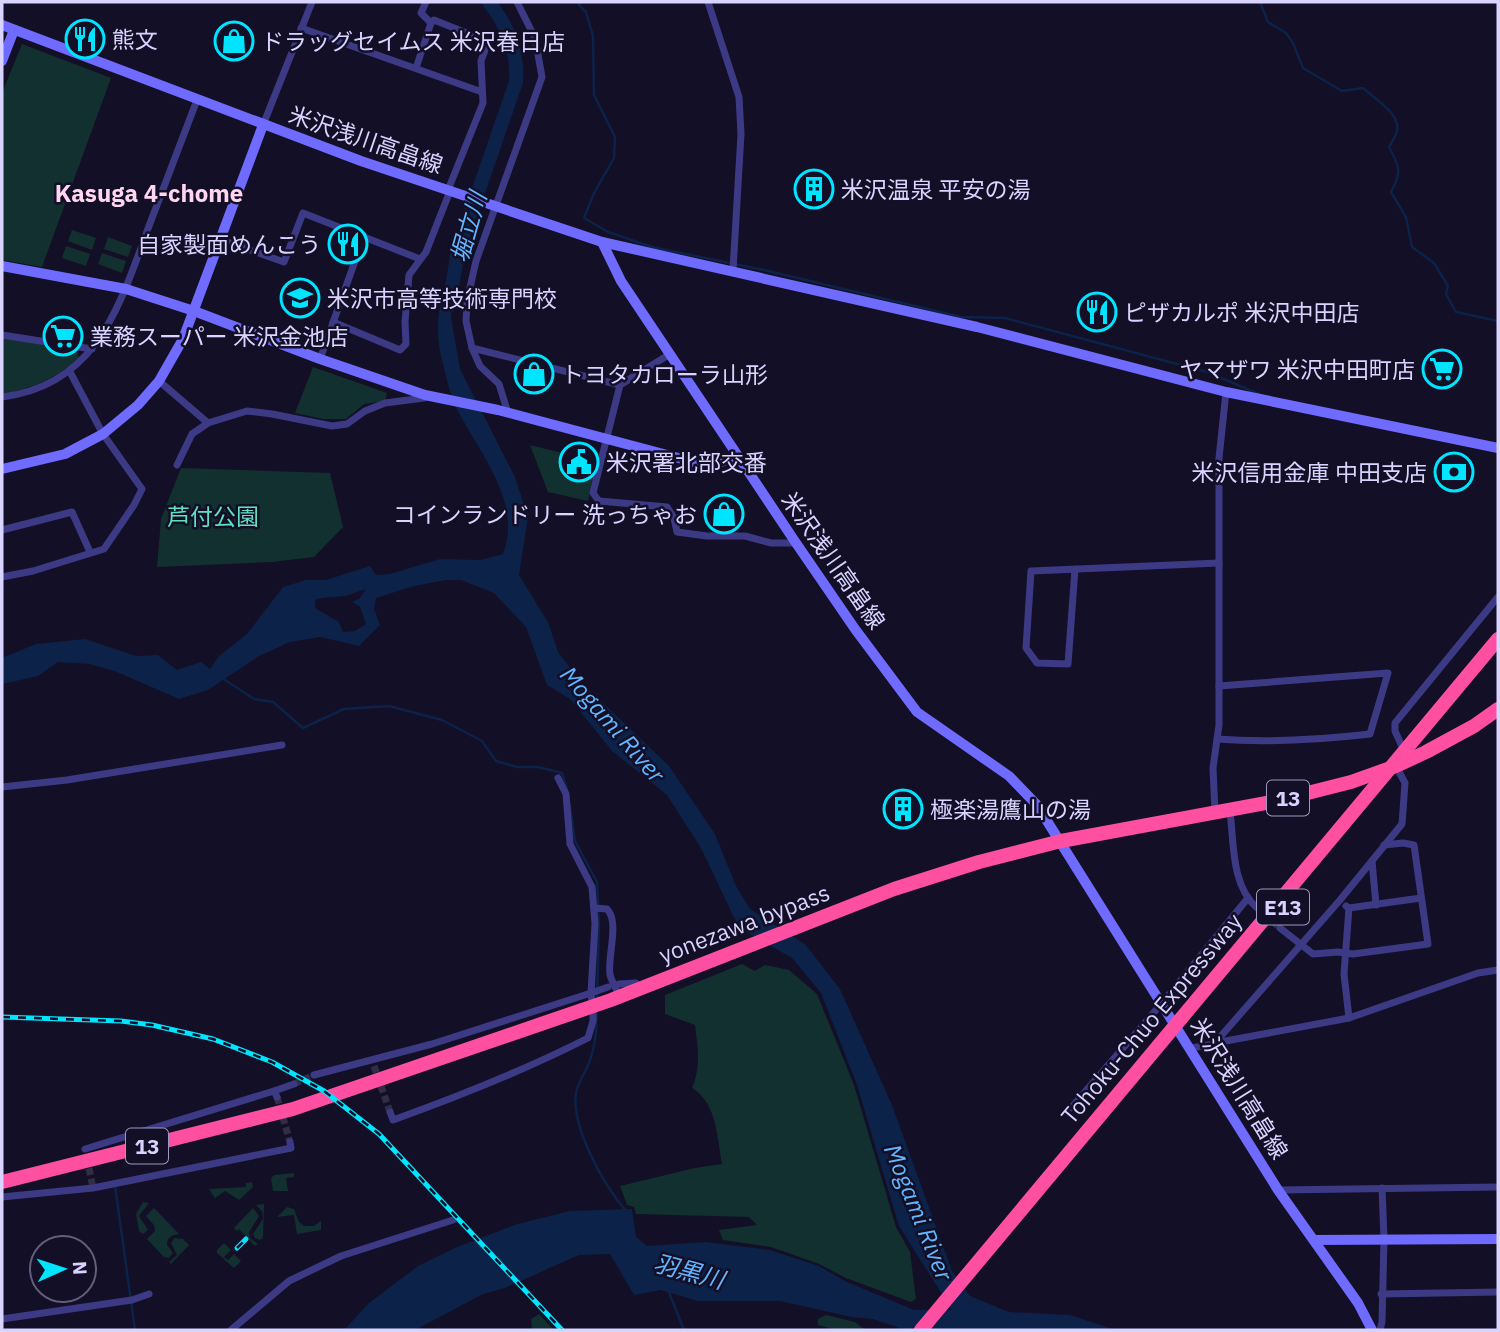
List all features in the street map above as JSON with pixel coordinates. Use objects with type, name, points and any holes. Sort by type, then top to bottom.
[{"type":"highway","name":"Tohoku-Chuo Expressway","points":[[921,1330],[1373,794],[1498,639]]},
{"type":"highway","name":"Tohoku-Chuo Expressway","points":[[1421,736],[1498,648]]},
{"type":"highway","name":"yonezawa bypass","points":[[2,1182],[293,1109],[360,1087],[612,991],[643,987],[894,889],[979,862],[1061,841],[1223,812],[1351,782],[1402,764],[1444,743],[1498,709]]},
{"type":"highway","name":"Tohoku-Chuo Expressway","points":[[928,1330],[1038,1194]]},
{"type":"street","points":[[2,469],[65,454],[103,434],[138,405],[159,381],[183,339],[219,239],[313,2]]},
{"type":"street","points":[[426,2],[421,13],[431,23]]},
{"type":"street","points":[[503,411],[499,384],[480,366],[472,348],[466,320],[470,284],[493,204],[542,77],[535,38],[517,2]]},
{"type":"street","points":[[708,2],[739,97],[741,134],[733,270]]},
{"type":"street","points":[[333,322],[400,350],[406,344],[409,275],[426,252],[483,103],[481,61],[485,50],[479,38],[434,20],[416,68]]},
{"type":"street","name":"米沢浅川高畠線","points":[[2,25],[263,125],[602,242],[621,281],[796,543],[917,712],[1023,789],[1037,804],[1278,1189],[1358,1303],[1372,1330]]},
{"type":"street","points":[[301,27],[482,92]]},
{"type":"street","points":[[2,61],[14,30]]},
{"type":"street","points":[[2,397],[33,391],[70,372],[107,330],[126,289],[197,100]]},
{"type":"street","points":[[219,239],[284,261],[303,213],[420,259]]},
{"type":"street","points":[[320,359],[364,236]]},
{"type":"street","points":[[602,242],[977,327],[1226,392],[1498,448]]},
{"type":"street","points":[[2,266],[126,289],[194,310],[320,359],[425,394],[503,411],[701,464],[712,465],[738,456]]},
{"type":"street","points":[[2,335],[92,349]]},
{"type":"street","points":[[472,348],[620,385],[670,354]]},
{"type":"street","points":[[2,577],[104,549],[142,489],[103,434],[70,372]]},
{"type":"street","points":[[159,381],[208,423]]},
{"type":"street","points":[[620,385],[593,493],[599,501],[667,508],[674,518],[677,532],[707,536],[745,536],[771,543],[796,543]]},
{"type":"street","points":[[1226,392],[1219,458],[1219,686],[1213,768],[1238,877],[1248,898],[1257,908]]},
{"type":"street","points":[[177,465],[192,434],[208,423],[247,411],[332,426],[347,424],[365,411],[385,403],[424,398],[425,394]]},
{"type":"street","points":[[2,530],[72,512],[90,552]]},
{"type":"street","points":[[1075,569],[1068,664],[1037,663],[1026,648],[1031,571],[1075,569],[1219,563]]},
{"type":"street","points":[[1213,1044],[1340,900],[1404,820],[1405,783],[1395,723],[1498,597]]},
{"type":"street","points":[[1217,739],[1267,742],[1322,740],[1370,734],[1388,673],[1219,686]]},
{"type":"street","points":[[2,787],[67,780],[282,745]]},
{"type":"street","points":[[390,1112],[393,1121],[540,1063],[588,1038],[593,1021],[591,1001],[598,907],[591,882],[570,844],[566,794],[558,778]]},
{"type":"street","points":[[1280,928],[1313,954],[1353,954],[1428,944],[1414,845],[1384,845]]},
{"type":"street","points":[[1372,861],[1376,905]]},
{"type":"street","points":[[1070,1108],[1163,1003],[1248,898]]},
{"type":"street","points":[[1340,900],[1349,908],[1421,898]]},
{"type":"street","points":[[314,1075],[373,1064],[432,1044],[591,1001],[612,991],[611,913],[598,907]]},
{"type":"street","points":[[1349,908],[1344,974],[1349,1017]]},
{"type":"street","points":[[1191,1048],[1349,1017],[1478,973],[1498,970]]},
{"type":"street","points":[[85,1149],[276,1094],[294,1084]]},
{"type":"street","points":[[2,1197],[93,1188],[291,1148],[290,1142]]},
{"type":"street","points":[[1278,1189],[1498,1187]]},
{"type":"street","points":[[1382,1188],[1384,1239],[1381,1326],[1386,1330]]},
{"type":"street","points":[[231,1330],[289,1281],[341,1256],[453,1220]]},
{"type":"street","points":[[1314,1240],[1498,1239]]},
{"type":"street","points":[[1381,1294],[1498,1292]]},
{"type":"street","points":[[2,1320],[130,1300],[149,1294]]},
{"type":"green space","points":[[22,44],[111,78],[42,267],[2,260],[2,93]]},
{"type":"green space","points":[[72,230],[96,238],[92,250],[68,241]]},
{"type":"green space","points":[[108,237],[132,246],[128,257],[104,249]]},
{"type":"green space","points":[[66,246],[90,254],[86,266],[62,258]]},
{"type":"green space","points":[[102,253],[126,261],[122,273],[98,264]]},
{"type":"green space","points":[[2,338],[76,349],[79,358],[43,382],[2,394]]},
{"type":"green space","points":[[313,367],[387,393],[385,401],[364,404],[346,419],[323,419],[295,413]]},
{"type":"green space","points":[[530,445],[562,453],[558,466],[595,473],[588,501],[548,492]]},
{"type":"green space","name":"芦付公園","points":[[181,468],[330,473],[343,527],[314,557],[272,562],[157,567],[161,519]]},
{"type":"green space","points":[[742,964],[755,971],[765,965],[789,970],[817,994],[854,1085],[896,1227],[910,1252],[916,1299],[911,1302],[771,1247],[723,1240],[719,1230],[757,1225],[749,1217],[636,1214],[634,1207],[627,1205],[620,1186],[722,1164],[715,1121],[707,1102],[692,1088],[698,1065],[695,1025],[665,1014],[665,995]]},
{"type":"green space","points":[[294,1173],[294,1177],[286,1178],[288,1191],[273,1191],[271,1178],[274,1175]]},
{"type":"green space","points":[[252,1182],[253,1187],[239,1200],[225,1191],[215,1198],[209,1189],[246,1187],[246,1183]]},
{"type":"green space","points":[[143,1202],[149,1203],[139,1216],[148,1230],[143,1234],[139,1231],[136,1214]]},
{"type":"green space","points":[[264,1204],[263,1238],[260,1240],[253,1234],[263,1219],[262,1211],[256,1205]]},
{"type":"green space","points":[[287,1207],[294,1209],[299,1222],[304,1226],[314,1226],[321,1221],[321,1230],[297,1234],[294,1215],[277,1217]]},
{"type":"green space","points":[[154,1208],[179,1234],[168,1240],[167,1245],[173,1253],[169,1258],[164,1257],[147,1239],[155,1231],[154,1225],[146,1216]]},
{"type":"green space","points":[[253,1208],[259,1216],[249,1232],[250,1238],[258,1244],[255,1246],[239,1229],[237,1231],[234,1228]]},
{"type":"green space","points":[[175,1238],[183,1239],[189,1245],[171,1264],[169,1262],[177,1255],[171,1243]]},
{"type":"green space","points":[[224,1243],[231,1250],[224,1257],[228,1260],[234,1254],[241,1261],[234,1268],[217,1253]]},
{"type":"green space","points":[[539,1314],[554,1330],[532,1330],[531,1319]]},
{"type":"green space","points":[[826,1315],[855,1322],[865,1330],[836,1330],[818,1325],[818,1319]]},
{"type":"water","points":[[450,264],[451,317],[460,369],[515,477],[528,517],[519,575],[548,622],[558,652],[581,682],[669,766],[715,834],[736,886],[750,909],[805,944],[840,989],[892,1105],[952,1271],[970,1296],[1009,1312],[1070,1315],[1115,1330],[906,1330],[873,1319],[851,1317],[780,1301],[697,1301],[661,1290],[634,1295],[610,1254],[579,1255],[505,1288],[483,1294],[415,1330],[344,1330],[369,1303],[418,1266],[457,1247],[517,1224],[570,1211],[632,1209],[636,1237],[647,1246],[706,1242],[770,1250],[819,1266],[845,1281],[914,1310],[952,1310],[899,1226],[857,1085],[821,993],[792,958],[739,928],[701,848],[667,795],[612,751],[570,699],[547,685],[526,627],[494,593],[461,580],[446,580],[414,586],[376,598],[374,609],[380,625],[359,646],[320,637],[290,642],[259,656],[208,690],[179,699],[117,672],[90,664],[58,662],[38,676],[2,684],[2,658],[36,644],[85,639],[136,656],[158,655],[177,670],[201,662],[210,669],[219,656],[247,634],[283,587],[306,580],[326,580],[370,566],[376,575],[390,574],[440,559],[480,560],[503,554],[508,536],[504,500],[489,465],[455,404],[440,350],[439,313]],"holes":[[[366,589],[359,599],[352,602],[360,607],[366,624],[355,631],[343,632],[339,622],[315,608],[315,600],[345,596]]]},
{"type":"waterway","name":"堀立川","points":[[449,306],[458,250],[516,82],[510,39],[489,2]]},
{"type":"waterway","points":[[581,2],[579,5],[586,12],[593,36],[594,95],[615,137],[614,158],[594,193],[584,218],[608,232],[652,247],[764,270],[961,317],[1005,318],[1207,372],[1259,394]]},
{"type":"waterway","points":[[1260,2],[1268,22],[1286,33],[1293,43],[1303,68],[1342,91],[1363,88],[1391,113],[1397,131],[1389,147],[1398,169],[1391,192],[1406,217],[1412,247],[1434,263],[1448,286],[1446,294],[1456,312],[1498,321]]},
{"type":"waterway","points":[[222,678],[254,699],[273,702],[303,728],[344,709],[389,706],[442,720],[482,741],[496,761],[517,767],[538,767],[562,773],[567,789]]},
{"type":"waterway","points":[[570,805],[575,841],[597,882],[597,999]]},
{"type":"waterway","points":[[597,1009],[593,1051],[577,1089],[576,1107],[591,1155],[608,1187],[626,1211]]},
{"type":"waterway","points":[[115,1186],[135,1330]]},
{"type":"waterway","name":"羽黒川","points":[[668,1290],[684,1330]]},
{"type":"tunnel","points":[[1265,914],[1280,928]]},
{"type":"tunnel","points":[[374,1066],[390,1112]]},
{"type":"tunnel","points":[[294,1084],[314,1075]]},
{"type":"tunnel","points":[[277,1097],[290,1142]]},
{"type":"tunnel","points":[[87,1158],[93,1188]]},
{"type":"railway","points":[[2,1017],[121,1021],[213,1039],[272,1062],[324,1091],[379,1134],[562,1330]]},
{"type":"railway","points":[[237,1248],[246,1239]]},
{"type":"place","name":"熊文","points":[[85,39]]},
{"type":"place","name":"ドラッグセイムス 米沢春日店","points":[[234,41]]},
{"type":"place","name":"米沢温泉 平安の湯","points":[[814,189]]},
{"type":"place","name":"自家製面めんこう","points":[[348,244]]},
{"type":"place","name":"米沢市高等技術専門校","points":[[300,298]]},
{"type":"place","name":"ピザカルポ 米沢中田店","points":[[1097,312]]},
{"type":"place","name":"業務スーパー 米沢金池店","points":[[63,336]]},
{"type":"place","name":"ヤマザワ 米沢中田町店","points":[[1442,369]]},
{"type":"place","name":"トヨタカローラ山形","points":[[534,374]]},
{"type":"place","name":"米沢署北部交番","points":[[579,462]]},
{"type":"place","name":"米沢信用金庫 中田支店","points":[[1454,472]]},
{"type":"place","name":"コインランドリー 洗っちゃお","points":[[724,514]]},
{"type":"place","name":"極楽湯鷹山の湯","points":[[903,809]]},
{"type":"district","name":"Kasuga 4-chome","points":[[149,193]]},
{"type":"water label","name":"Mogami River","points":[[613,724]]},
{"type":"water label","name":"Mogami River","points":[[919,1212]]}]
